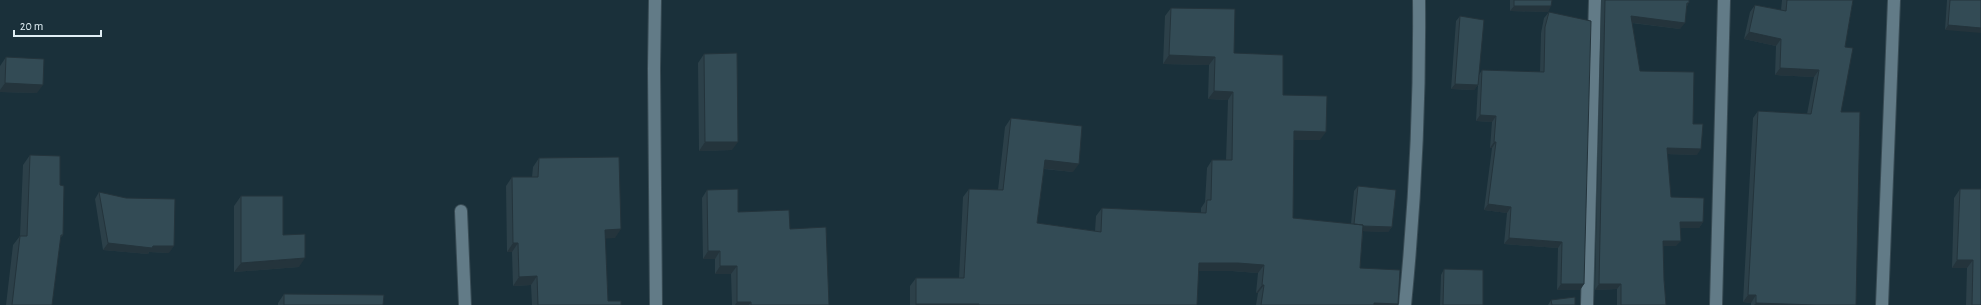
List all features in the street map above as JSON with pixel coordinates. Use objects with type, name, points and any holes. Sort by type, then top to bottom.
[{"type":"street","points":[[655,0],[654,69],[656,305]]},
{"type":"street","points":[[1405,305],[1412,236],[1419,50],[1419,0]]},
{"type":"street","points":[[1587,305],[1595,0]]},
{"type":"street","points":[[1716,305],[1724,0]]},
{"type":"street","points":[[1882,305],[1894,0]]},
{"type":"street","points":[[461,211],[465,305]]},
{"type":"building","points":[[1514,0],[1552,0],[1551,6],[1514,6]]},
{"type":"building","points":[[1605,0],[1689,0],[1689,3],[1687,3],[1685,23],[1631,16],[1640,71],[1694,72],[1693,124],[1703,124],[1701,149],[1667,148],[1671,197],[1704,198],[1703,222],[1680,222],[1681,241],[1663,241],[1666,305],[1621,305],[1621,284],[1599,284]]},
{"type":"building","points":[[1787,0],[1853,0],[1845,47],[1853,48],[1841,112],[1860,112],[1856,305],[1756,303],[1756,295],[1748,295],[1758,111],[1811,114],[1819,70],[1780,68],[1781,39],[1749,32],[1755,5],[1786,11]]},
{"type":"building","points":[[1950,0],[1981,0],[1981,28],[1948,25]]},
{"type":"building","points":[[1171,8],[1235,9],[1234,53],[1283,55],[1283,95],[1327,96],[1326,132],[1294,131],[1293,218],[1363,225],[1360,268],[1400,270],[1398,304],[1261,305],[1264,285],[1262,285],[1264,265],[1199,263],[1197,305],[916,304],[916,278],[964,278],[969,189],[1003,190],[1011,118],[1082,126],[1079,164],[1045,160],[1037,223],[1101,232],[1102,208],[1206,213],[1207,200],[1211,200],[1212,160],[1232,160],[1233,92],[1214,91],[1215,57],[1169,55]]},
{"type":"building","points":[[1549,12],[1591,21],[1584,284],[1561,284],[1562,242],[1509,238],[1511,207],[1488,204],[1496,142],[1494,142],[1496,116],[1480,115],[1482,70],[1544,72],[1545,27]]},
{"type":"building","points":[[1460,16],[1484,20],[1478,85],[1455,84]]},
{"type":"building","points":[[737,53],[738,142],[705,142],[704,54]]},
{"type":"building","points":[[6,57],[44,59],[43,85],[5,83]]},
{"type":"building","points":[[30,155],[60,156],[60,185],[64,186],[63,235],[61,235],[52,305],[12,305],[20,236],[27,236]]},
{"type":"building","points":[[619,157],[621,229],[605,230],[608,301],[621,301],[621,305],[538,305],[537,276],[519,277],[518,243],[513,243],[512,177],[538,177],[539,158]]},
{"type":"building","points":[[1358,186],[1396,190],[1392,227],[1363,226],[1354,224]]},
{"type":"building","points":[[738,189],[738,212],[789,210],[790,229],[826,227],[829,305],[751,305],[751,302],[737,302],[737,266],[720,266],[720,251],[708,251],[707,190]]},
{"type":"building","points":[[1960,189],[1981,189],[1981,305],[1972,305],[1973,260],[1957,260]]},
{"type":"building","points":[[99,192],[126,198],[175,199],[174,246],[153,246],[152,248],[108,243]]},
{"type":"building","points":[[241,196],[283,196],[283,235],[305,234],[305,258],[241,263]]},
{"type":"building","points":[[1444,269],[1483,270],[1483,305],[1443,305]]},
{"type":"building","points":[[284,294],[384,295],[383,305],[284,305]]},
{"type":"building","points":[[1575,297],[1575,305],[1552,305],[1551,300]]}]
